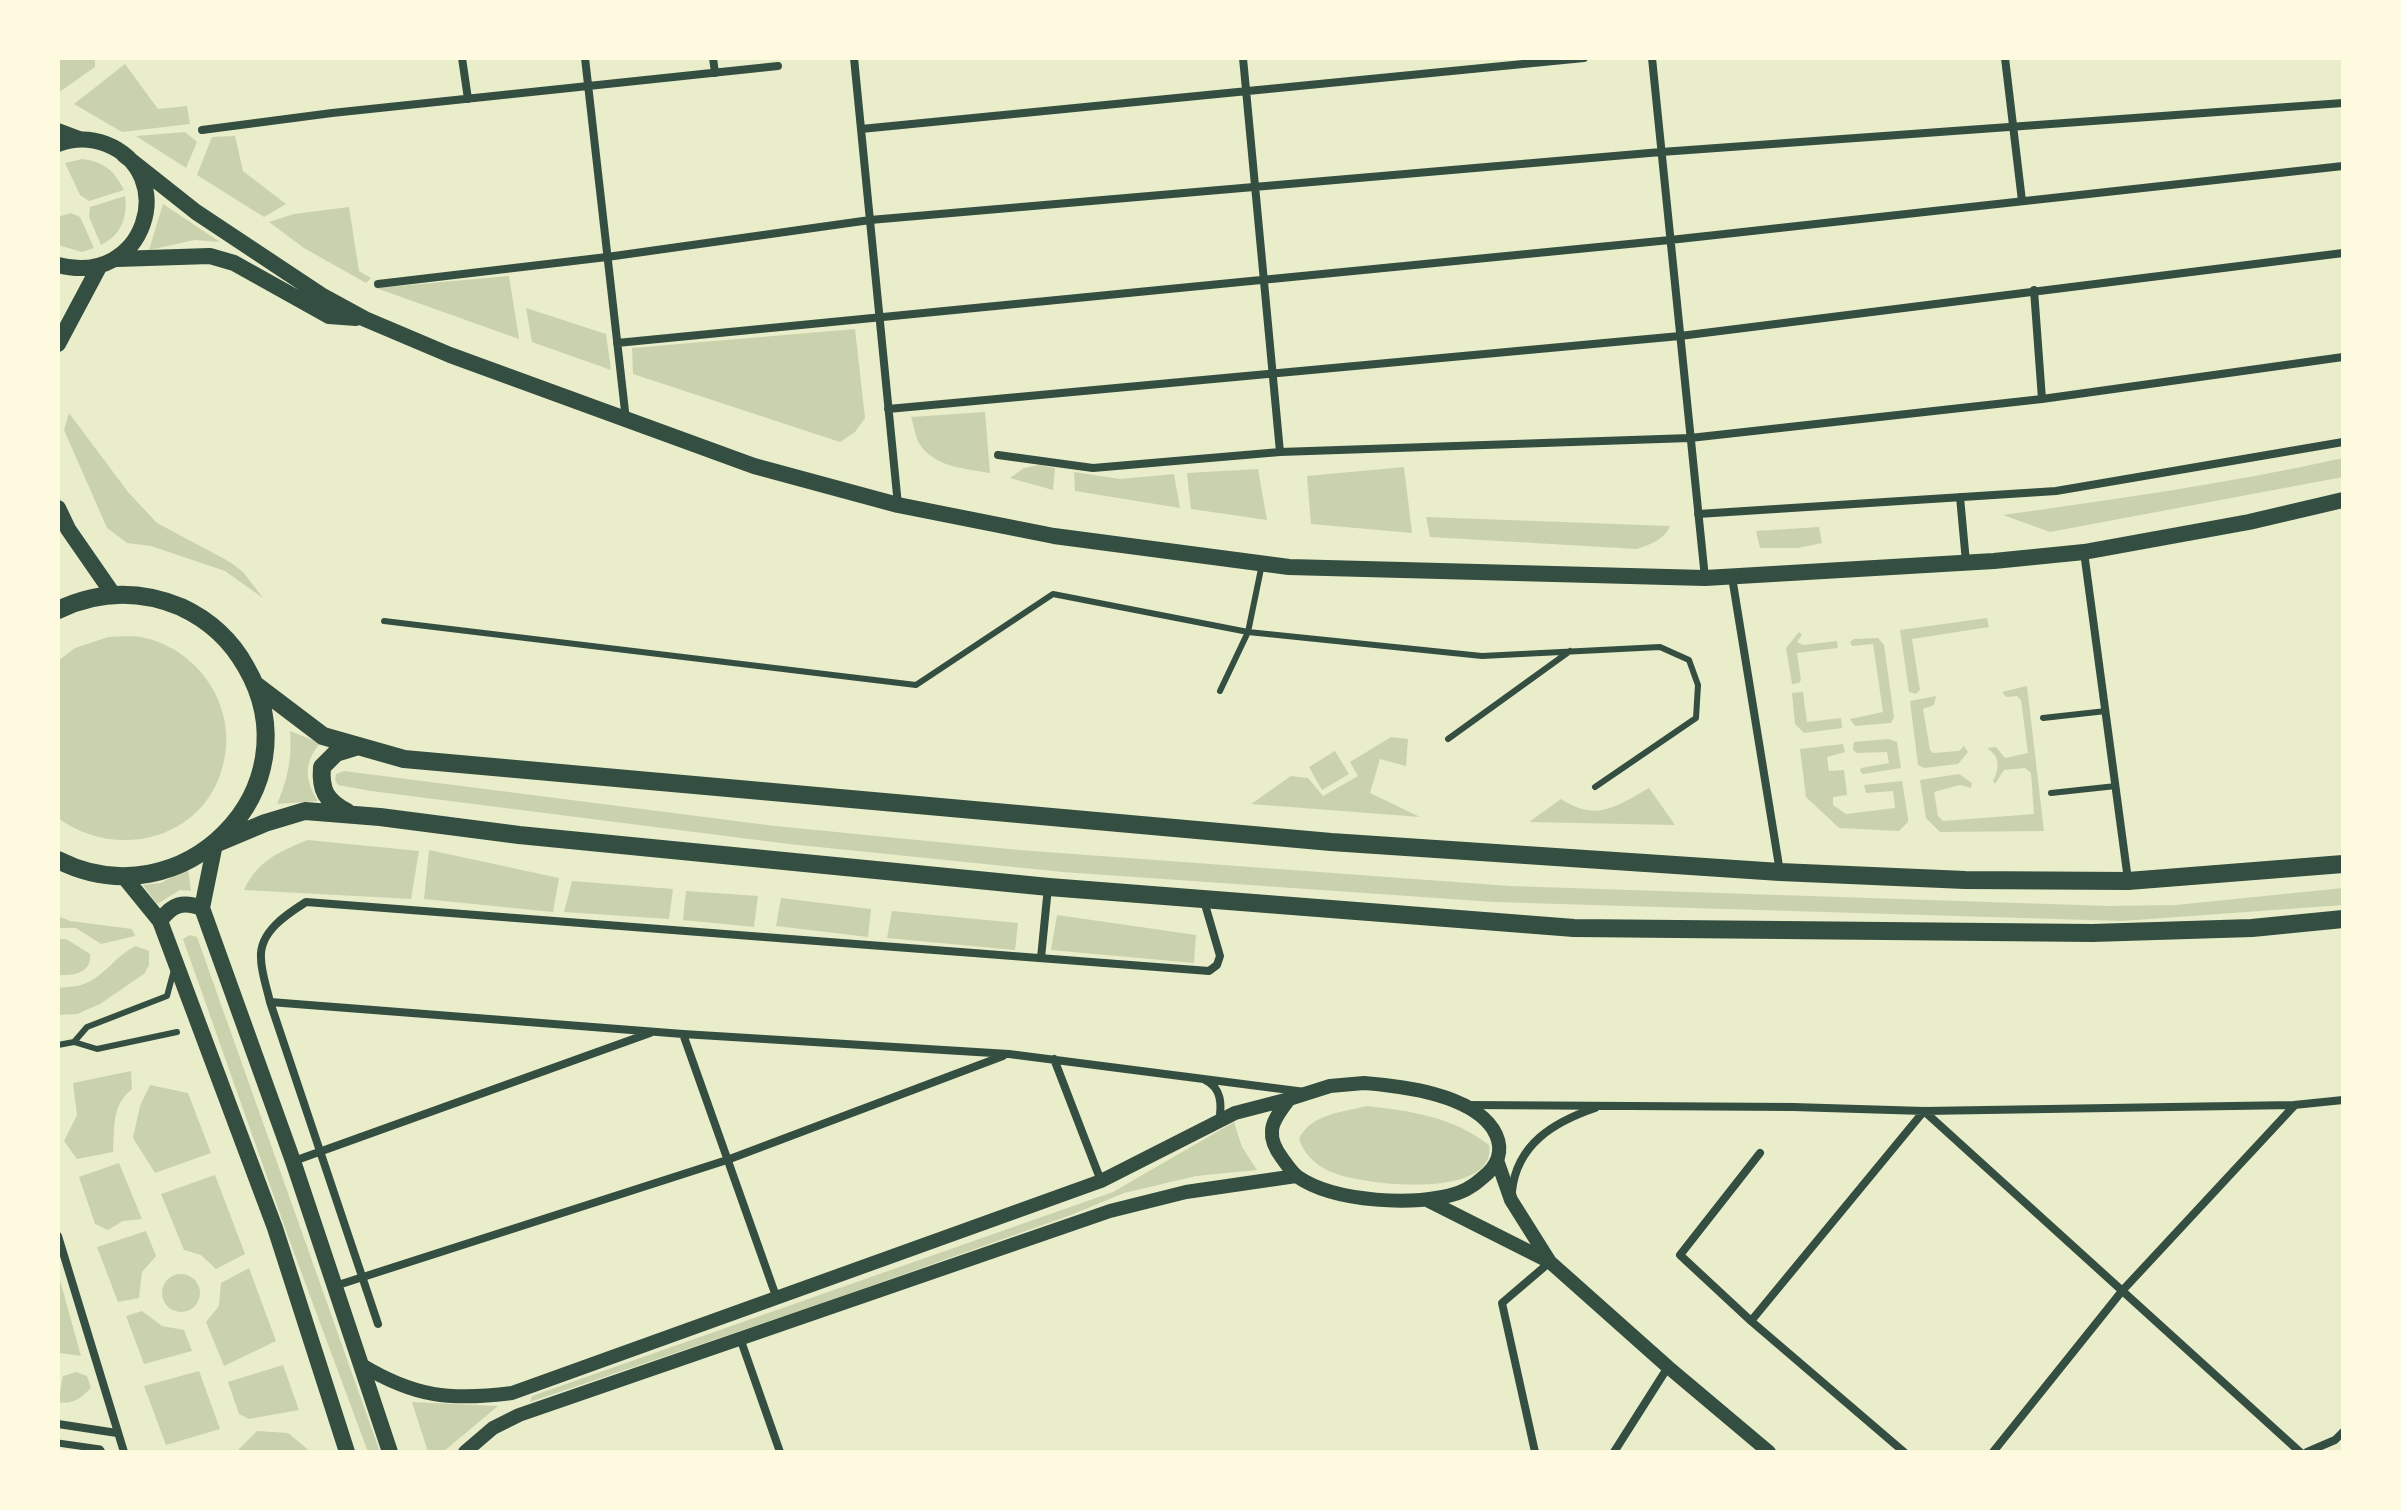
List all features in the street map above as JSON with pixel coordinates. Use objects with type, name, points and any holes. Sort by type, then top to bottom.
[{"type":"highway","points":[[58,610],[86,599],[113,594],[159,598],[201,616],[234,646],[257,686],[266,728],[261,772],[244,811],[215,844]]},
{"type":"highway","points":[[257,686],[323,736],[404,759],[1331,842],[1780,872],[1965,880],[2128,881],[2343,864]]},
{"type":"highway","points":[[353,815],[331,803],[320,786],[322,767],[336,753],[359,746]]},
{"type":"highway","points":[[58,860],[79,871],[125,878],[173,869],[215,844],[265,823],[305,811],[1049,887],[1574,928],[2092,933],[2252,928],[2343,919]]},
{"type":"main road","points":[[58,144],[82,139],[97,141],[124,155],[196,212],[307,287],[365,319],[450,355],[754,466],[898,505],[1005,528],[1289,567],[1705,578],[2084,552],[2249,522],[2343,500]]},
{"type":"main road","points":[[58,265],[79,270],[99,267],[117,259],[132,246],[142,229],[147,209],[145,189],[137,171],[124,155]]},
{"type":"main road","points":[[117,259],[210,256],[234,263],[329,316],[365,319]]},
{"type":"main road","points":[[58,344],[99,267]]},
{"type":"main road","points":[[58,508],[68,529],[113,594]]},
{"type":"main road","points":[[58,544],[68,529]]},
{"type":"main road","points":[[215,844],[202,908],[293,1161],[390,1452]]},
{"type":"main road","points":[[125,878],[160,921],[275,1228],[347,1452]]},
{"type":"main road","points":[[160,921],[177,904],[202,908]]},
{"type":"street","points":[[462,58],[468,99]]},
{"type":"street","points":[[585,58],[626,420]]},
{"type":"street","points":[[713,58],[715,73]]},
{"type":"street","points":[[854,58],[898,505]]},
{"type":"street","points":[[1243,58],[1280,452]]},
{"type":"street","points":[[861,129],[1584,58]]},
{"type":"street","points":[[1652,58],[1705,578]]},
{"type":"street","points":[[2005,58],[2022,201]]},
{"type":"street","points":[[202,130],[332,113],[778,66]]},
{"type":"street","points":[[378,284],[607,257],[870,220],[1661,152],[2343,103]]},
{"type":"street","points":[[58,130],[82,139]]},
{"type":"street","points":[[617,343],[1670,240],[2343,166]]},
{"type":"street","points":[[888,409],[1680,336],[2343,253]]},
{"type":"street","points":[[2034,290],[2042,399]]},
{"type":"street","points":[[998,455],[1093,468],[1280,452],[1690,438],[2042,399],[2343,357]]},
{"type":"street","points":[[1698,514],[2056,491],[2343,442]]},
{"type":"street","points":[[1960,497],[1966,562]]},
{"type":"street","points":[[2084,552],[2128,881]]},
{"type":"street","points":[[1732,577],[1780,872]]},
{"type":"street","points":[[1041,958],[1049,887]]},
{"type":"street","points":[[378,1324],[270,1002],[260,955],[279,919],[306,902],[1209,971],[1217,965],[1220,956],[1204,899]]},
{"type":"street","points":[[270,1002],[683,1034],[1009,1054],[1308,1092]]},
{"type":"street","points":[[293,1161],[653,1031]]},
{"type":"street","points":[[683,1034],[777,1299]]},
{"type":"street","points":[[335,1287],[727,1160],[1009,1054]]},
{"type":"street","points":[[1054,1059],[1101,1181]]},
{"type":"street","points":[[1197,1077],[1215,1084],[1221,1110],[1219,1122]]},
{"type":"street","points":[[360,1364],[413,1391],[448,1396],[512,1393],[1101,1181],[1235,1113],[1330,1086],[1364,1083],[1402,1086],[1459,1105],[1484,1119],[1494,1131],[1500,1152],[1498,1163],[1511,1200],[1550,1262]]},
{"type":"street","points":[[1289,1099],[1271,1129],[1274,1147],[1296,1176],[1321,1187],[1394,1202],[1427,1200],[1472,1187],[1498,1163]]},
{"type":"street","points":[[1459,1105],[1924,1111],[2294,1105],[2343,1100]]},
{"type":"street","points":[[1993,1452],[2122,1291],[2294,1105]]},
{"type":"street","points":[[1511,1200],[1514,1178],[1530,1146],[1541,1135],[1572,1116],[1601,1106]]},
{"type":"street","points":[[1924,1111],[2300,1452]]},
{"type":"street","points":[[1751,1321],[1924,1111]]},
{"type":"street","points":[[1760,1153],[1680,1255],[1751,1321],[1904,1452]]},
{"type":"street","points":[[465,1452],[493,1428],[519,1415],[1110,1211],[1186,1192],[1296,1176]]},
{"type":"street","points":[[1427,1200],[1550,1262],[1769,1452]]},
{"type":"street","points":[[58,1236],[124,1452]]},
{"type":"street","points":[[1535,1452],[1502,1303],[1550,1262]]},
{"type":"street","points":[[740,1338],[780,1452]]},
{"type":"street","points":[[1614,1452],[1668,1367]]},
{"type":"street","points":[[512,1393],[506,1404],[513,1414],[519,1415]]},
{"type":"street","points":[[58,1424],[117,1433]]},
{"type":"street","points":[[2307,1452],[2335,1440],[2343,1432]]},
{"type":"street","points":[[58,1443],[100,1449],[102,1452]]},
{"type":"lane","points":[[1220,691],[1248,632],[1262,564]]},
{"type":"lane","points":[[384,621],[916,685],[1053,594],[1248,632],[1482,656],[1660,647],[1689,660],[1698,685],[1696,718],[1595,787]]},
{"type":"lane","points":[[1448,739],[1570,651]]},
{"type":"lane","points":[[2043,718],[2106,711]]},
{"type":"lane","points":[[2051,793],[2116,786]]},
{"type":"lane","points":[[74,1042],[87,1027],[167,996],[176,963]]},
{"type":"lane","points":[[58,1045],[74,1042],[97,1049],[177,1032]]},
{"type":"green space","points":[[58,58],[95,58],[95,67],[58,93]]},
{"type":"green space","points":[[125,64],[158,109],[187,106],[190,124],[122,132],[74,104]]},
{"type":"green space","points":[[185,132],[197,142],[186,168],[136,136]]},
{"type":"green space","points":[[235,136],[243,171],[286,204],[264,217],[197,175],[212,137]]},
{"type":"green space","points":[[82,159],[108,168],[124,190],[89,201],[80,195],[65,163]]},
{"type":"green space","points":[[125,196],[122,225],[114,236],[101,245],[89,217],[90,207]]},
{"type":"green space","points":[[163,204],[220,242],[195,240],[149,250]]},
{"type":"green space","points":[[349,207],[359,271],[371,278],[366,283],[304,248],[269,222],[294,214]]},
{"type":"green space","points":[[71,213],[80,217],[94,248],[82,252],[58,245],[58,217]]},
{"type":"green space","points":[[509,276],[519,339],[376,288]]},
{"type":"green space","points":[[526,308],[606,334],[611,370],[532,342]]},
{"type":"green space","points":[[855,329],[865,418],[855,432],[840,442],[633,374],[632,348]]},
{"type":"green space","points":[[985,412],[990,473],[951,466],[933,457],[919,443],[911,417]]},
{"type":"green space","points":[[69,413],[128,492],[157,523],[230,562],[243,572],[263,598],[225,571],[151,546],[127,543],[107,528],[64,430]]},
{"type":"green space","points":[[2343,458],[2343,477],[2050,532],[2003,515],[2216,483]]},
{"type":"green space","points":[[1039,465],[1055,468],[1053,490],[1010,478],[1024,468]]},
{"type":"green space","points":[[1404,467],[1412,533],[1311,524],[1307,476]]},
{"type":"green space","points":[[1258,469],[1267,520],[1191,509],[1187,473]]},
{"type":"green space","points":[[1074,472],[1120,479],[1174,474],[1180,508],[1075,491]]},
{"type":"green space","points":[[1426,517],[1670,526],[1661,538],[1637,549],[1430,537]]},
{"type":"green space","points":[[1819,527],[1822,543],[1798,548],[1760,548],[1756,531]]},
{"type":"green space","points":[[1987,618],[1989,627],[1912,639],[1920,690],[1916,694],[1909,692],[1900,630]]},
{"type":"green space","points":[[1799,632],[1802,635],[1797,642],[1803,645],[1837,641],[1838,648],[1797,653],[1801,680],[1792,684],[1786,648]]},
{"type":"green space","points":[[108,637],[145,638],[184,656],[212,687],[226,726],[222,769],[211,794],[196,813],[176,827],[154,836],[129,840],[105,838],[81,831],[58,818],[58,661],[75,648]]},
{"type":"green space","points":[[1878,638],[1884,645],[1894,717],[1891,723],[1855,726],[1850,719],[1883,712],[1873,644],[1852,646],[1850,642],[1854,639]]},
{"type":"green space","points":[[2027,686],[2044,831],[1940,832],[1926,818],[1920,780],[1959,774],[1972,783],[1971,788],[1960,785],[1934,792],[1938,816],[1943,821],[2034,814],[2031,773],[2025,768],[2004,770],[1995,784],[1993,781],[1998,763],[1987,748],[1996,747],[2005,758],[2028,753],[2021,700],[2017,696],[2006,697],[2002,692]]},
{"type":"green space","points":[[1803,692],[1807,722],[1841,718],[1842,728],[1804,733],[1795,724],[1792,693]]},
{"type":"green space","points":[[1936,696],[1934,705],[1923,709],[1930,750],[1933,753],[1959,751],[1964,746],[1968,752],[1958,764],[1924,768],[1918,765],[1910,701]]},
{"type":"green space","points":[[290,731],[320,743],[311,757],[308,771],[310,785],[318,801],[277,804],[288,768]]},
{"type":"green space","points":[[1391,737],[1408,739],[1406,766],[1380,759],[1370,793],[1420,817],[1251,804],[1291,776],[1308,778],[1323,796],[1358,776],[1350,762]]},
{"type":"green space","points":[[1888,739],[1897,742],[1901,768],[1863,774],[1861,768],[1889,763],[1887,752],[1857,753],[1853,750],[1854,742]]},
{"type":"green space","points":[[1843,744],[1845,752],[1827,757],[1829,771],[1844,770],[1847,795],[1833,797],[1833,805],[1846,814],[1895,808],[1893,791],[1866,793],[1864,785],[1902,781],[1908,822],[1899,831],[1839,828],[1806,797],[1800,749]]},
{"type":"green space","points":[[1335,751],[1349,774],[1322,790],[1309,767]]},
{"type":"green space","points":[[344,771],[775,826],[1019,850],[1510,886],[2108,906],[2176,905],[2343,888],[2343,905],[2122,921],[1494,902],[1063,872],[789,844],[371,791],[338,785],[336,774]]},
{"type":"green space","points":[[1649,788],[1675,825],[1529,822],[1561,799],[1585,810],[1596,811],[1616,806]]},
{"type":"green space","points":[[308,840],[419,851],[411,899],[244,890],[263,864]]},
{"type":"green space","points":[[429,850],[559,878],[553,912],[424,899]]},
{"type":"green space","points":[[188,868],[191,891],[180,890],[157,904],[143,885],[161,883]]},
{"type":"green space","points":[[572,881],[673,889],[669,919],[564,912]]},
{"type":"green space","points":[[686,891],[758,896],[754,927],[683,920]]},
{"type":"green space","points":[[781,898],[871,909],[868,937],[776,926]]},
{"type":"green space","points":[[892,911],[1018,923],[1015,950],[887,938]]},
{"type":"green space","points":[[1057,915],[1196,935],[1194,963],[1051,950]]},
{"type":"green space","points":[[58,916],[70,921],[132,929],[135,936],[101,944],[76,928],[58,928]]},
{"type":"green space","points":[[190,935],[197,937],[380,1452],[368,1452],[290,1242],[183,939]]},
{"type":"green space","points":[[58,939],[66,939],[90,954],[85,969],[75,974],[58,975]]},
{"type":"green space","points":[[136,946],[149,951],[149,965],[144,974],[100,1004],[77,1014],[58,1015],[58,988],[84,984]]},
{"type":"green space","points":[[131,1071],[132,1089],[120,1102],[115,1118],[113,1152],[77,1159],[64,1141],[77,1115],[73,1083]]},
{"type":"green space","points":[[150,1085],[188,1093],[211,1153],[155,1173],[133,1138],[140,1106]]},
{"type":"green space","points":[[1367,1106],[1416,1113],[1461,1128],[1489,1145],[1486,1163],[1472,1175],[1450,1182],[1394,1184],[1343,1176],[1322,1168],[1310,1158],[1299,1139],[1311,1124],[1328,1115]]},
{"type":"green space","points":[[1234,1122],[1242,1147],[1257,1170],[1196,1176],[1124,1193],[1071,1215],[811,1307],[530,1402],[532,1396],[1113,1192]]},
{"type":"green space","points":[[119,1163],[142,1219],[123,1221],[108,1230],[95,1224],[79,1177]]},
{"type":"green space","points":[[215,1175],[245,1254],[216,1269],[201,1255],[184,1250],[161,1194]]},
{"type":"green space","points":[[146,1231],[156,1256],[142,1272],[139,1298],[118,1302],[97,1247]]},
{"type":"green space","points":[[249,1268],[276,1341],[224,1366],[206,1322],[219,1306],[221,1283]]},
{"type":"green space","points":[[58,1273],[81,1356],[60,1353],[58,1347]]},
{"type":"green space","points":[[181,1274],[194,1280],[200,1293],[194,1306],[181,1312],[168,1306],[162,1293],[168,1280]]},
{"type":"green space","points":[[142,1311],[162,1326],[184,1330],[192,1351],[144,1364],[126,1316]]},
{"type":"green space","points":[[283,1365],[299,1410],[249,1419],[239,1414],[228,1382]]},
{"type":"green space","points":[[199,1371],[220,1429],[166,1445],[144,1386]]},
{"type":"green space","points":[[76,1372],[87,1376],[91,1388],[76,1400],[58,1402],[63,1376]]},
{"type":"green space","points":[[412,1402],[498,1406],[443,1452],[428,1452]]},
{"type":"green space","points":[[257,1431],[288,1433],[311,1452],[236,1452]]}]
